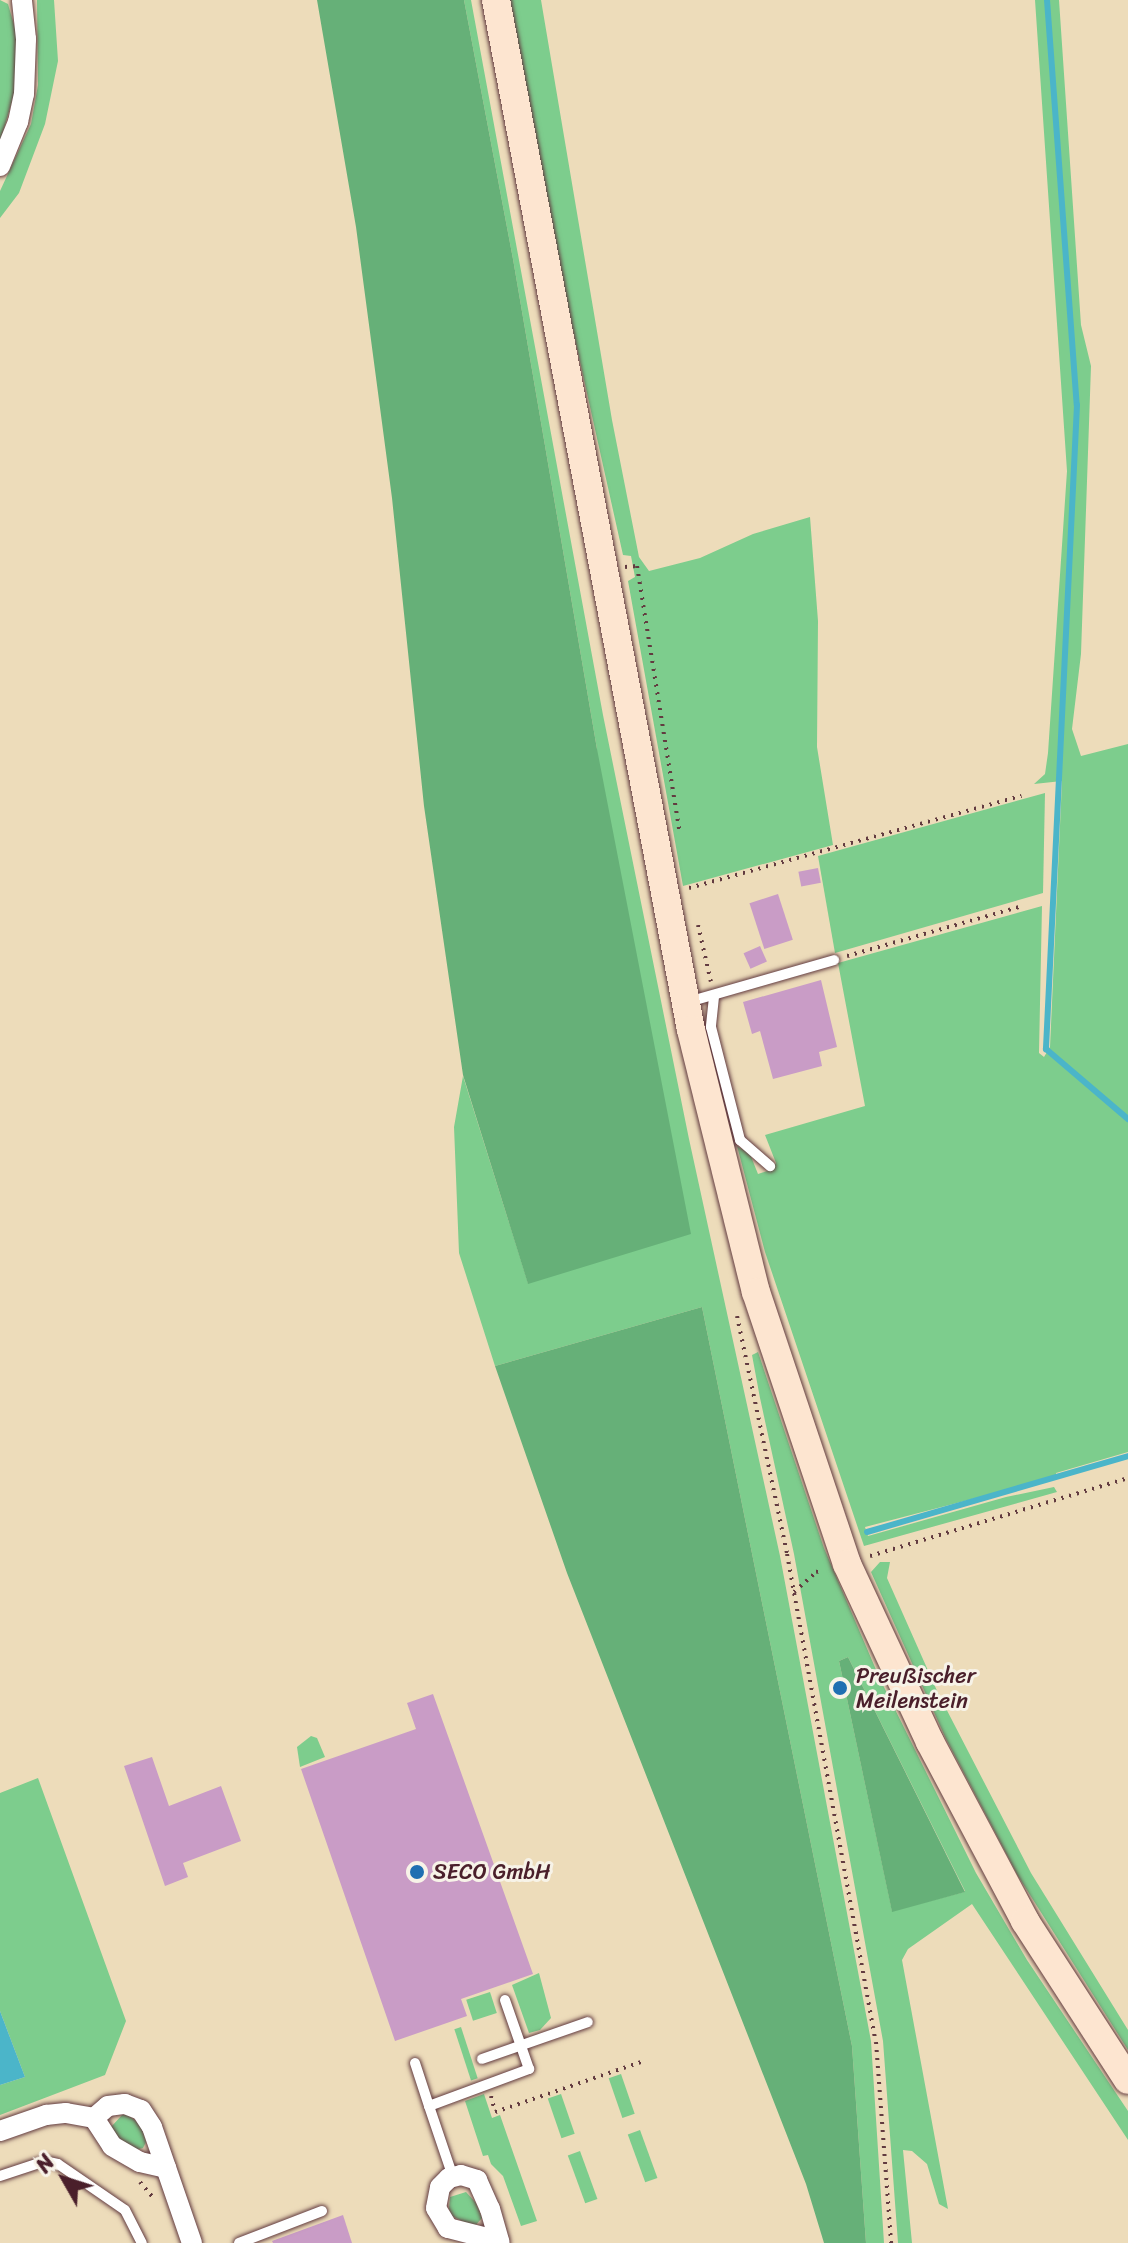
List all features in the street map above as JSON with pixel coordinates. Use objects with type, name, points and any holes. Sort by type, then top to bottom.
[{"type":"main road","points":[[496,0],[686,1003],[756,1292],[847,1564],[968,1817],[1025,1921],[1128,2080]]},
{"type":"street","points":[[0,166],[18,122],[24,94],[26,39],[22,0]]},
{"type":"street","points":[[94,2118],[108,2106],[125,2104],[141,2110],[152,2127],[192,2243]]},
{"type":"street","points":[[0,2131],[46,2115],[66,2113],[94,2118],[112,2146],[140,2162],[166,2168]]},
{"type":"street","points":[[453,2177],[477,2180],[500,2242],[448,2228],[440,2217],[436,2196],[440,2187],[453,2177]]},
{"type":"lane","points":[[686,1003],[834,960]]},
{"type":"lane","points":[[714,997],[711,1027],[740,1140],[770,1166]]},
{"type":"lane","points":[[429,2106],[529,2069],[505,2000]]},
{"type":"lane","points":[[482,2059],[588,2022]]},
{"type":"lane","points":[[415,2063],[453,2177]]},
{"type":"lane","points":[[0,2176],[45,2161],[58,2164],[125,2210],[142,2243]]},
{"type":"lane","points":[[239,2243],[322,2211]]},
{"type":"path","points":[[603,571],[637,566],[682,842]]},
{"type":"path","points":[[687,873],[689,888],[1021,796]]},
{"type":"path","points":[[834,960],[1022,906]]},
{"type":"path","points":[[696,919],[714,997]]},
{"type":"path","points":[[794,1592],[816,1572],[1128,1478]]},
{"type":"path","points":[[787,1554],[876,2042],[891,2243]]},
{"type":"path","points":[[486,2084],[495,2112],[644,2061]]},
{"type":"green space","points":[[0,0],[8,4],[19,42],[17,84],[0,142]]},
{"type":"green space","points":[[37,0],[54,0],[58,61],[45,124],[19,193],[0,218],[0,191],[31,124],[38,85]]},
{"type":"green space","points":[[317,0],[464,0],[513,259],[597,749],[691,1234],[528,1284],[463,1075],[424,806],[392,498],[356,227]]},
{"type":"green space","points":[[464,0],[471,0],[603,715],[689,1139],[780,1556],[871,2041],[884,2243],[866,2243],[852,2046],[702,1307],[495,1366],[459,1253],[454,1127],[463,1076],[528,1283],[597,749],[513,259]]},
{"type":"green space","points":[[510,0],[541,0],[612,420],[639,557],[649,571],[700,558],[753,534],[810,517],[818,621],[817,747],[833,845],[683,886],[628,581],[635,577],[631,556],[623,555],[568,308]]},
{"type":"green space","points":[[1035,0],[1059,0],[1081,325],[1091,366],[1081,654],[1072,729],[1081,756],[1128,744],[1128,1452],[1056,1473],[1056,1477],[865,1527],[868,1536],[1006,1497],[1054,1487],[1057,1492],[864,1546],[765,1252],[737,1146],[750,1154],[758,1174],[770,1170],[776,1163],[765,1135],[865,1106],[838,963],[1042,906],[1039,1053],[1044,1057],[1050,1047],[1062,781],[1034,784],[1045,774],[1048,753],[1067,471]]},
{"type":"green space","points":[[1045,793],[1043,893],[835,953],[818,856]]},
{"type":"green space","points":[[702,1307],[852,2046],[866,2243],[824,2243],[806,2184],[567,1573],[495,1366]]},
{"type":"green space","points":[[758,1352],[824,1548],[880,1679],[976,1873],[1027,1960],[1128,2111],[1128,2140],[972,1904],[908,1949],[902,1960],[948,2209],[939,2204],[927,2164],[912,2151],[903,2150],[912,2243],[898,2243],[883,2041],[794,1554],[752,1355]],"holes":[[[848,1657],[965,1891],[892,1911],[839,1661]]]},
{"type":"green space","points":[[880,1562],[890,1562],[887,1578],[938,1693],[1031,1873],[1128,2030],[1128,2050],[1018,1876],[946,1739],[871,1572]]},
{"type":"green space","points":[[848,1657],[965,1892],[892,1912],[839,1661]]},
{"type":"green space","points":[[311,1736],[317,1738],[325,1757],[300,1767],[297,1747]]},
{"type":"green space","points":[[38,1778],[126,2021],[105,2075],[0,2115],[0,2085],[25,2077],[0,2011],[0,1793]]},
{"type":"green space","points":[[539,1973],[551,2018],[540,2030],[529,2033],[512,1985]]},
{"type":"green space","points":[[490,1992],[497,2013],[473,2021],[466,2000]]},
{"type":"green space","points":[[461,2027],[478,2078],[471,2081],[454,2029]]},
{"type":"green space","points":[[621,2074],[635,2114],[622,2118],[609,2078]]},
{"type":"green space","points":[[484,2094],[492,2118],[500,2115],[537,2221],[521,2226],[503,2176],[491,2164],[488,2155],[483,2156],[465,2101]]},
{"type":"green space","points":[[561,2094],[575,2134],[561,2138],[548,2099]]},
{"type":"green space","points":[[122,2115],[128,2115],[141,2125],[146,2142],[143,2148],[135,2150],[119,2140],[111,2127]]},
{"type":"green space","points":[[640,2130],[657,2178],[645,2182],[628,2134]]},
{"type":"green space","points":[[580,2151],[597,2199],[585,2203],[568,2155]]},
{"type":"green space","points":[[466,2192],[476,2203],[482,2218],[474,2227],[452,2216],[449,2209],[450,2197]]},
{"type":"water","points":[[0,2011],[25,2077],[0,2085]]},
{"type":"building","points":[[818,868],[821,883],[801,887],[798,872]]},
{"type":"building","points":[[778,894],[793,940],[764,949],[749,903]]},
{"type":"building","points":[[760,946],[767,962],[750,969],[744,953]]},
{"type":"building","points":[[821,980],[837,1047],[819,1052],[822,1066],[773,1079],[760,1031],[752,1034],[743,1002]]},
{"type":"building","name":"SECO GmbH","points":[[433,1694],[533,1974],[461,1999],[467,2016],[395,2041],[301,1769],[416,1729],[407,1703]]},
{"type":"building","points":[[152,1757],[169,1806],[221,1786],[241,1841],[183,1863],[188,1877],[165,1886],[124,1766]]},
{"type":"building","points":[[343,2215],[352,2243],[272,2241]]},
{"type":"waterway","points":[[1047,0],[1077,405],[1046,1049],[1128,1119]]},
{"type":"waterway","points":[[867,1532],[1128,1456]]},
{"type":"place","name":"Preußischer Meilenstein","points":[[840,1688]]},
{"type":"place","name":"SECO GmbH","points":[[417,1872]]}]
